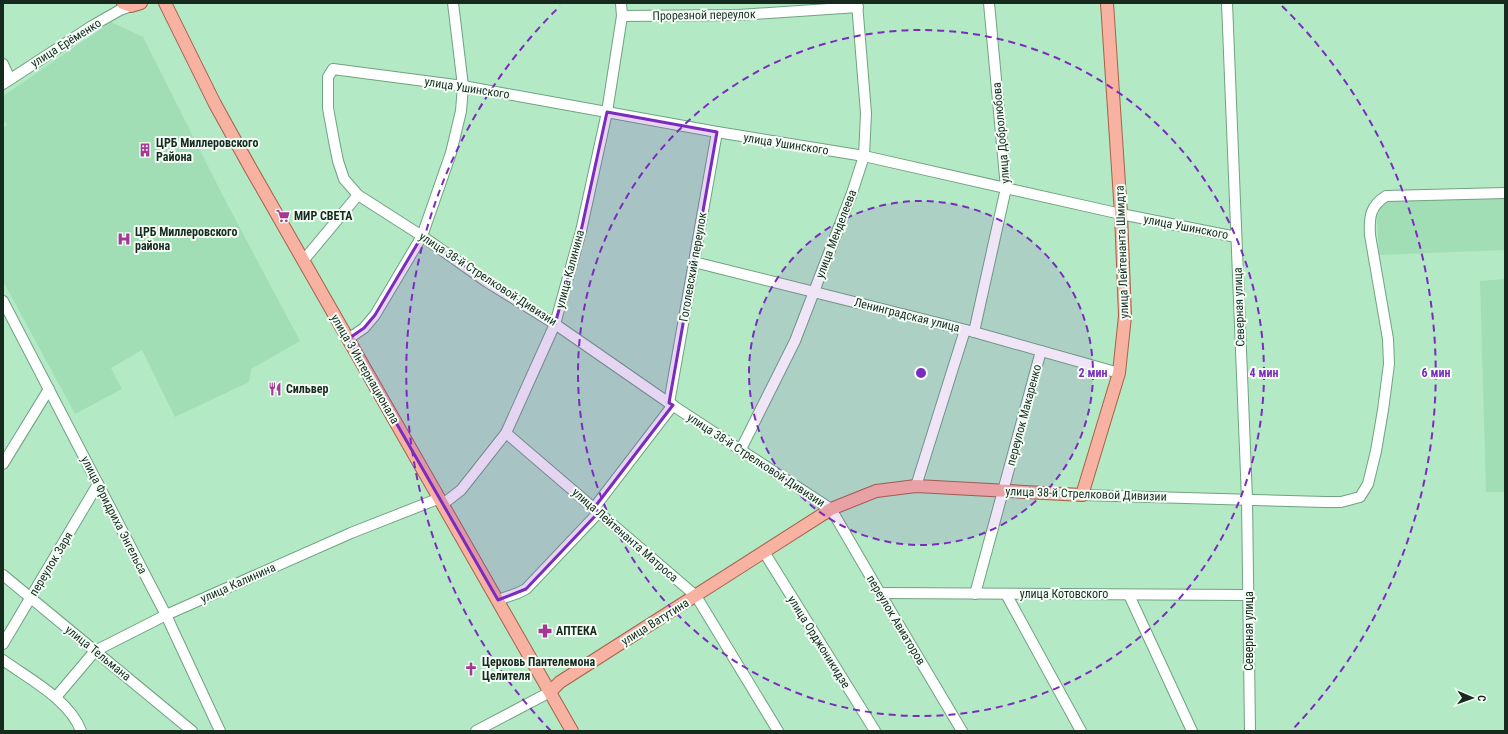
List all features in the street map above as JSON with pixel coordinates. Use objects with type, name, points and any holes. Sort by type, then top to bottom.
[{"type":"main road","name":"улица 3 Интернационала","points":[[165,3],[215,104],[303,261],[572,731]]},
{"type":"main road","name":"улица Лейтенанта Шмидта","points":[[1082,495],[1119,374],[1125,316],[1121,214],[1107,3]]},
{"type":"main road","name":"улица 38-й Стрелковой Дивизии","points":[[831,509],[876,492],[916,486],[1082,495]]},
{"type":"main road","name":"улица Ватутина","points":[[550,692],[560,682],[831,509]]},
{"type":"street","points":[[348,339],[364,328],[375,315],[422,236],[452,153],[461,111],[463,86],[453,3]]},
{"type":"street","name":"улица Калинина","points":[[56,697],[95,651],[166,615],[351,533],[441,501],[461,490],[506,433],[555,324],[581,231],[607,112],[622,16],[621,3]]},
{"type":"street","name":"улица Добролюбова","points":[[916,486],[970,331],[1006,188],[990,3]]},
{"type":"street","name":"Северная улица","points":[[1227,3],[1247,499],[1250,731]]},
{"type":"street","name":"улица Ерёменко","points":[[6,81],[92,26],[128,5]]},
{"type":"street","name":"Прорезной переулок","points":[[622,16],[739,15],[857,5]]},
{"type":"street","name":"улица Менделеева","points":[[741,450],[795,341],[852,194],[864,156],[866,113],[857,5]]},
{"type":"street","points":[[3,64],[6,81]]},
{"type":"street","name":"улица Ушинского","points":[[333,69],[463,86],[717,132],[864,156],[1121,214],[1236,237]]},
{"type":"street","name":"улица 38-й Стрелковой Дивизии","points":[[333,69],[328,77],[328,108],[335,148],[344,179],[358,195],[422,236],[487,282],[555,324],[671,404],[831,509]]},
{"type":"street","name":"Гоголевский переулок","points":[[498,600],[526,589],[596,510],[671,404],[717,132]]},
{"type":"street","name":"улица 38-й Стрелковой Дивизии","points":[[1082,495],[1336,502],[1360,497],[1368,484],[1376,451],[1387,389],[1389,364],[1388,340],[1370,235],[1370,219],[1373,209],[1378,201],[1386,196],[1505,193]]},
{"type":"street","points":[[303,261],[358,195]]},
{"type":"street","name":"Ленинградская улица","points":[[694,262],[970,331],[1119,374]]},
{"type":"street","name":"улица Фридриха Энгельса","points":[[3,301],[166,615],[220,731]]},
{"type":"street","name":"переулок Макаренко","points":[[975,594],[1041,351]]},
{"type":"street","points":[[3,464],[49,388]]},
{"type":"street","name":"улица Лейтенанта Матроса","points":[[506,433],[696,596],[778,731]]},
{"type":"street","name":"переулок Заря","points":[[3,644],[98,484]]},
{"type":"street","name":"переулок Авиаторов","points":[[831,509],[962,731]]},
{"type":"street","name":"улица Орджоникидзе","points":[[764,552],[875,731]]},
{"type":"street","name":"улица Тельмана","points":[[3,575],[192,731]]},
{"type":"street","name":"улица Котовского","points":[[880,593],[1249,595]]},
{"type":"street","points":[[1006,594],[1081,731]]},
{"type":"street","points":[[1129,595],[1192,731]]},
{"type":"street","points":[[3,660],[56,697],[73,715],[81,731]]},
{"type":"street","name":"улица Ватутина","points":[[476,731],[550,692]]},
{"type":"highlighted area","points":[[607,112],[717,132],[669,403],[673,405],[594,508],[599,512],[526,589],[498,600],[348,339],[364,328],[375,315],[422,236],[487,282],[555,324],[581,231]]},
{"type":"shaded area","name":"ЦРБ Миллеровского района","points":[[111,22],[143,37],[223,196],[300,341],[251,369],[249,382],[175,417],[142,350],[111,368],[122,389],[75,414],[3,281],[3,128],[7,125],[3,119],[3,96]]},
{"type":"shaded area","points":[[1505,196],[1505,250],[1379,255],[1377,218],[1379,210],[1385,203],[1392,199]]},
{"type":"shaded area","points":[[1505,279],[1505,492],[1486,492],[1480,281]]},
{"type":"place","name":"ЦРБ Миллеровского Района","points":[[145,150]]},
{"type":"place","name":"МИР СВЕТА","points":[[283,216]]},
{"type":"place","name":"ЦРБ Миллеровского района","points":[[124,239]]},
{"type":"place","name":"Сильвер","points":[[275,389]]},
{"type":"place","name":"АПТЕКА","points":[[545,631]]},
{"type":"place","name":"Церковь Пантелемона Целителя","points":[[471,669]]}]
